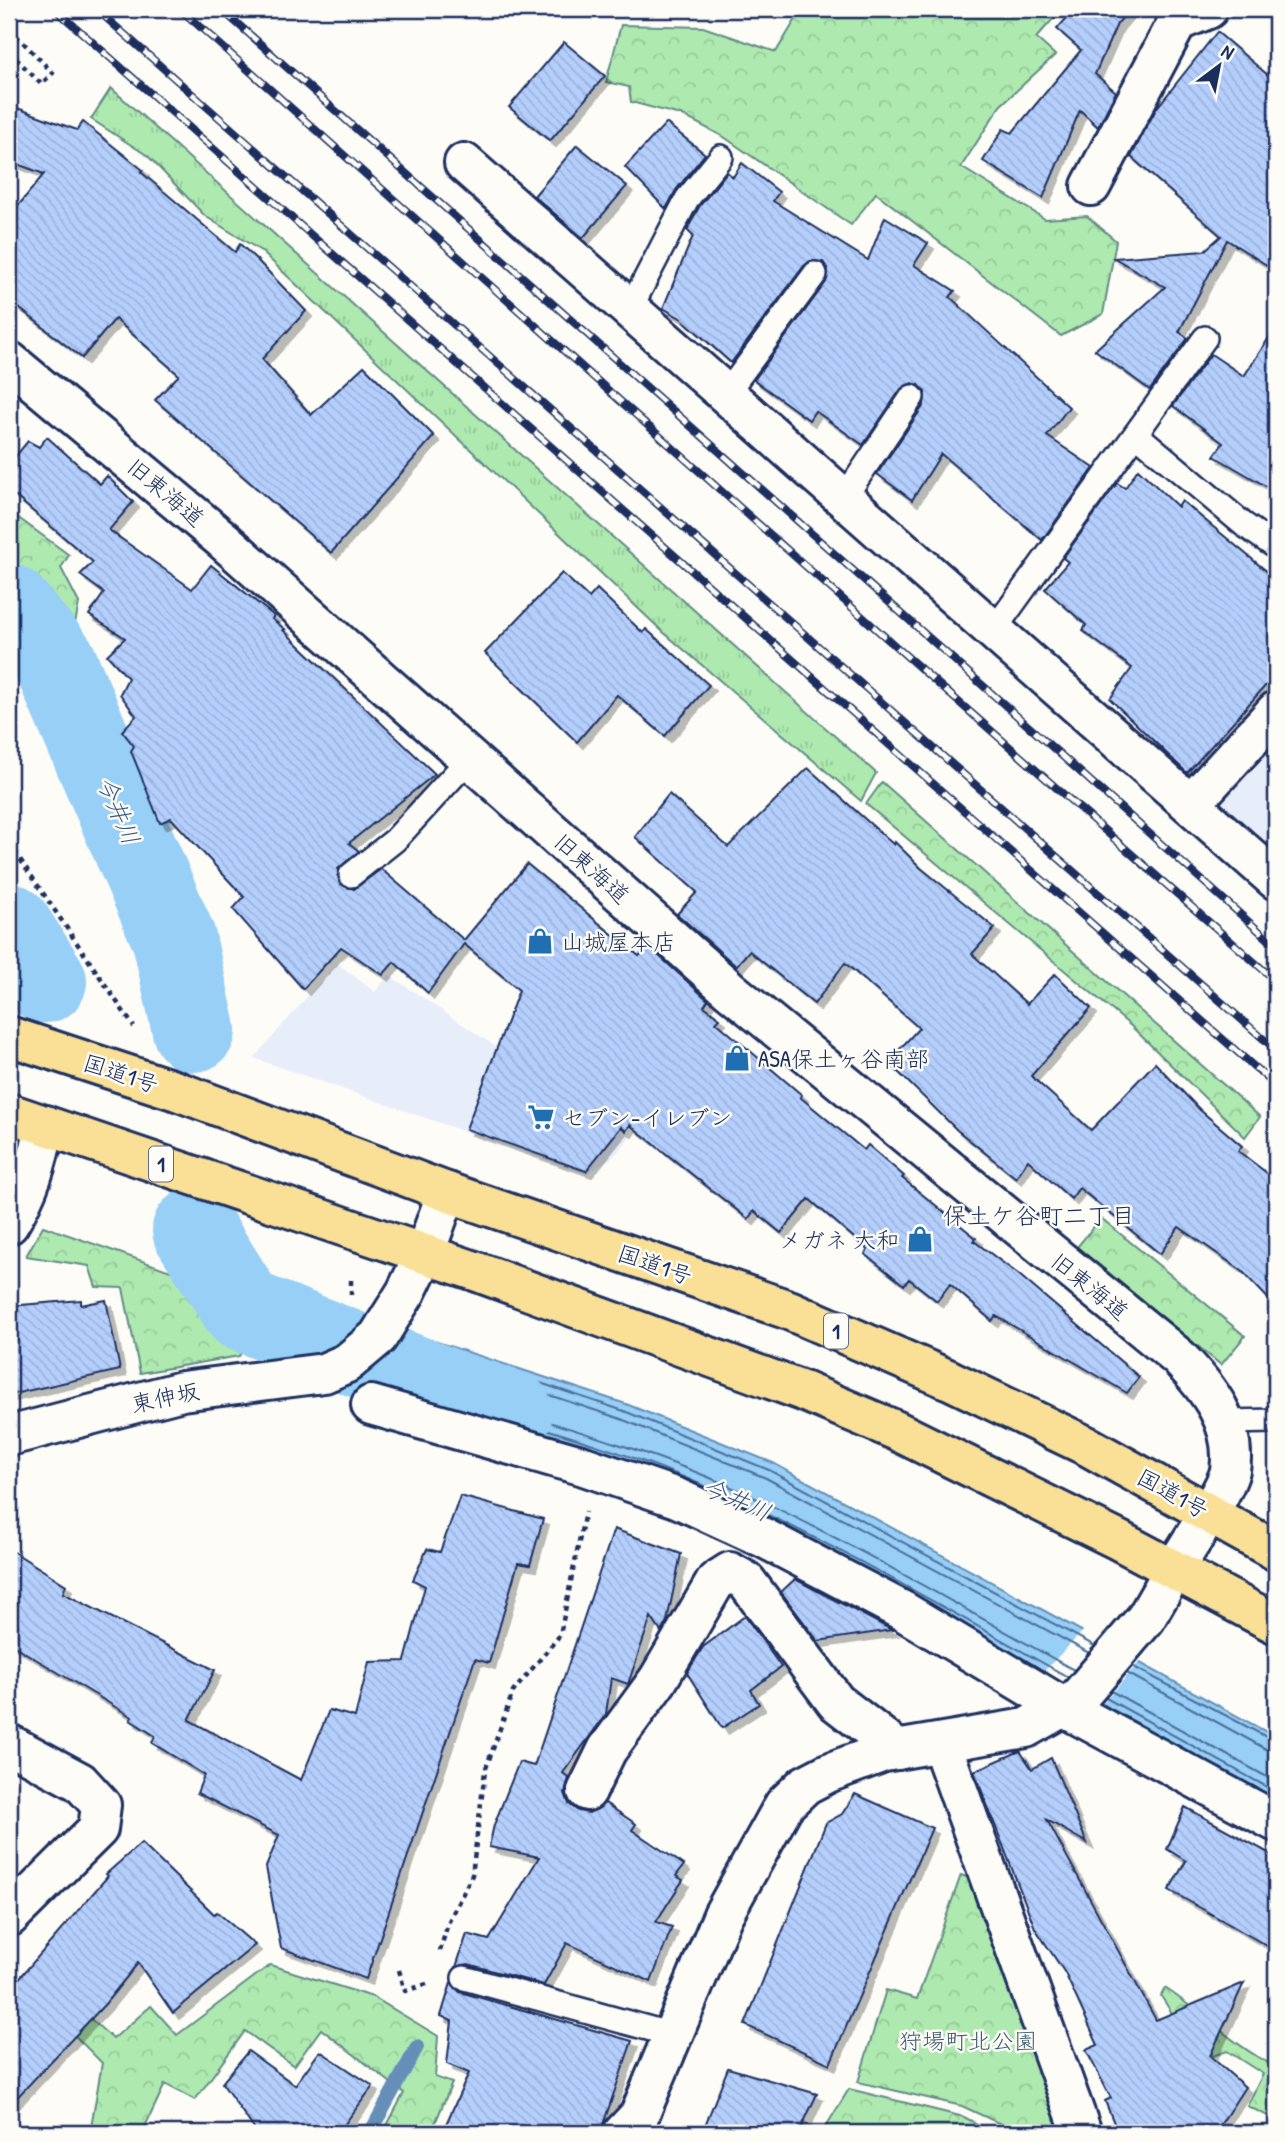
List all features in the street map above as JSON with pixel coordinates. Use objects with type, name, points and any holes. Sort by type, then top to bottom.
[{"type":"highway","name":"国道1号","points":[[16,1039],[177,1091],[447,1192],[789,1310],[950,1380],[1089,1447],[1276,1550]]},
{"type":"highway","name":"1","points":[[9,1113],[424,1255],[803,1391],[895,1430],[1175,1568],[1276,1624]]},
{"type":"street","points":[[1091,186],[1178,22],[1208,9]]},
{"type":"street","points":[[464,163],[1276,880]]},
{"type":"street","name":"旧東海道","points":[[9,361],[222,539],[731,991],[1178,1357],[1199,1379],[1226,1422],[1230,1471],[1146,1618],[1070,1703]]},
{"type":"street","points":[[1191,804],[1276,711]]},
{"type":"street","points":[[9,1224],[28,1192],[38,1163],[45,1125]]},
{"type":"street","points":[[424,1255],[447,1192]]},
{"type":"street","name":"東伸坂","points":[[9,1436],[182,1391],[324,1373],[347,1363],[378,1337],[406,1292],[424,1255]]},
{"type":"street","points":[[371,1405],[597,1471],[677,1498],[764,1538],[1070,1703],[1276,1822]]},
{"type":"street","points":[[587,1791],[607,1750],[658,1680],[716,1581],[730,1572],[746,1581],[836,1702],[898,1750]]},
{"type":"street","points":[[634,2128],[723,1915],[784,1805],[805,1785],[828,1773],[898,1750],[1026,1728],[1070,1703]]},
{"type":"street","points":[[941,1743],[1082,2133]]},
{"type":"street","points":[[9,1744],[79,1782],[101,1805],[97,1829],[9,1917]]},
{"type":"lane","points":[[630,309],[687,199],[721,157]]},
{"type":"lane","points":[[726,394],[815,274]]},
{"type":"lane","points":[[994,630],[1205,338]]},
{"type":"lane","points":[[844,498],[912,397]]},
{"type":"lane","points":[[1136,435],[1242,524],[1276,547]]},
{"type":"lane","points":[[351,875],[396,840],[469,759]]},
{"type":"lane","points":[[1226,1422],[1276,1421]]},
{"type":"lane","points":[[464,1978],[673,2035]]},
{"type":"path","points":[[9,28],[53,73],[41,84],[9,51]]},
{"type":"path","points":[[9,843],[134,1027]]},
{"type":"path","points":[[350,1303],[351,1272]]},
{"type":"path","points":[[438,1959],[448,1923],[472,1875],[485,1771],[513,1692],[560,1634],[597,1471]]},
{"type":"path","points":[[399,1970],[405,1991],[430,1983],[434,1971]]},
{"type":"shaded area","points":[[1276,729],[1276,854],[1222,807],[1223,789]]},
{"type":"shaded area","points":[[337,963],[375,992],[389,975],[630,1137],[614,1156],[586,1174],[254,1058]]},
{"type":"green space","points":[[802,9],[1062,9],[1036,38],[1055,55],[1000,106],[961,167],[1045,219],[1087,216],[1116,241],[1103,314],[1061,336],[876,193],[851,225],[724,137],[684,116],[631,102],[629,87],[606,82],[621,25],[703,27],[776,52]]},
{"type":"green space","points":[[111,88],[876,773],[861,801],[662,631],[261,251],[205,216],[148,156],[91,119]]},
{"type":"green space","points":[[9,511],[69,555],[61,568],[79,603],[69,656],[48,680],[16,653],[9,660]]},
{"type":"green space","points":[[882,782],[1260,1117],[1245,1137],[1131,1026],[866,804]]},
{"type":"green space","points":[[1101,1218],[1245,1336],[1221,1365],[1077,1247]]},
{"type":"green space","points":[[43,1226],[182,1275],[202,1303],[251,1339],[239,1356],[140,1373],[123,1288],[96,1287],[89,1266],[26,1256]]},
{"type":"green space","name":"狩場町北公園","points":[[961,1875],[972,1879],[1072,2133],[1020,2133],[962,2106],[858,2082],[886,1990],[917,1999]]},
{"type":"green space","points":[[270,1965],[373,1997],[438,2036],[435,2077],[452,2083],[431,2133],[383,2133],[404,2093],[321,2029],[294,2066],[245,2031],[195,2100],[165,2084],[142,2133],[90,2133],[102,2063],[21,1981],[33,1967],[113,2039],[151,2006],[177,2035]]},
{"type":"green space","points":[[1165,1988],[1247,2050],[1276,2067],[1276,2120],[1247,2106],[1263,2074],[1227,2051],[1213,2056],[1193,2027],[1182,2029],[1161,1996]]},
{"type":"green space","points":[[849,2089],[964,2117],[994,2133],[822,2133]]},
{"type":"water","points":[[431,1340],[626,1404],[773,1463],[1276,1737],[1276,1800],[810,1542],[624,1462],[387,1389]]},
{"type":"pier","points":[[1085,1629],[1142,1659],[1100,1707],[1041,1674]]},
{"type":"building","points":[[1075,9],[1130,9],[1117,24],[1095,74],[1116,92],[1098,127],[1080,110],[1043,198],[983,161],[1003,129],[1012,133],[1081,50],[1057,29]]},
{"type":"building","points":[[1217,32],[1276,82],[1276,271],[1227,240],[1179,332],[1188,338],[1150,390],[1095,350],[1165,287],[1114,258],[1204,251],[1221,236],[1131,157],[1156,109]]},
{"type":"building","points":[[564,42],[605,76],[550,141],[509,107]]},
{"type":"building","points":[[9,105],[77,130],[83,122],[143,170],[141,172],[235,252],[240,244],[258,261],[306,311],[262,359],[311,415],[364,366],[434,436],[331,553],[155,400],[179,375],[115,319],[82,358],[9,300],[9,217],[44,174],[9,161]]},
{"type":"building","points":[[666,123],[705,154],[676,190],[666,209],[625,167]]},
{"type":"building","points":[[577,145],[627,186],[583,238],[534,196]]},
{"type":"building","points":[[742,163],[779,192],[773,201],[868,260],[885,217],[928,243],[914,265],[955,291],[950,297],[1069,407],[1047,436],[1094,468],[1042,540],[941,454],[912,500],[877,474],[924,405],[925,392],[919,385],[912,383],[901,389],[863,445],[815,411],[809,420],[754,380],[826,282],[828,269],[823,262],[810,261],[804,266],[731,363],[682,319],[663,308],[693,236],[687,230],[699,207],[727,172],[733,177]]},
{"type":"building","points":[[1276,327],[1276,492],[1214,456],[1223,443],[1173,406],[1211,354],[1244,376]]},
{"type":"building","points":[[47,437],[100,484],[107,476],[133,502],[109,530],[192,589],[211,565],[274,616],[272,619],[285,629],[283,630],[435,774],[349,843],[359,851],[338,869],[341,884],[354,889],[381,869],[464,940],[527,864],[639,956],[648,946],[708,1000],[704,1006],[720,1018],[716,1022],[802,1095],[800,1097],[864,1150],[868,1145],[904,1176],[902,1178],[976,1238],[974,1241],[1018,1274],[1139,1377],[1127,1393],[996,1316],[992,1321],[950,1284],[937,1301],[909,1279],[904,1285],[865,1254],[868,1250],[809,1199],[781,1233],[754,1211],[748,1219],[630,1125],[626,1131],[621,1127],[586,1171],[466,1129],[519,990],[464,944],[428,993],[394,962],[383,975],[341,947],[303,989],[233,909],[244,897],[171,818],[160,823],[131,751],[134,746],[122,731],[136,716],[120,694],[128,678],[107,655],[125,638],[89,615],[104,593],[80,575],[93,562],[9,491],[9,464],[28,441],[39,447]]},
{"type":"building","points":[[1138,469],[1178,507],[1182,501],[1276,579],[1276,674],[1187,773],[1110,699],[1132,668],[1083,631],[1086,625],[1045,589],[1068,562],[1063,558],[1117,483],[1125,488]]},
{"type":"building","points":[[562,573],[589,598],[597,589],[643,633],[646,629],[709,685],[665,736],[617,695],[577,742],[485,653]]},
{"type":"building","points":[[808,768],[894,845],[895,842],[921,868],[995,928],[972,954],[1027,1004],[1055,974],[1091,1008],[1031,1076],[1091,1130],[1155,1063],[1200,1110],[1242,1146],[1238,1151],[1276,1180],[1276,1307],[1242,1271],[1179,1227],[1160,1254],[1079,1188],[1071,1199],[1028,1160],[1016,1178],[957,1130],[888,1062],[919,1028],[845,963],[814,1004],[749,951],[736,966],[677,914],[697,892],[635,837],[669,794],[728,847]]},
{"type":"building","points":[[81,1300],[81,1305],[106,1300],[120,1370],[9,1395],[9,1306]]},
{"type":"building","points":[[460,1496],[543,1519],[530,1565],[518,1563],[489,1663],[475,1659],[366,1979],[281,1948],[266,1867],[279,1835],[197,1793],[204,1775],[152,1743],[155,1736],[130,1720],[132,1717],[9,1643],[9,1549],[66,1585],[63,1593],[215,1670],[189,1720],[301,1780],[329,1710],[355,1717],[369,1662],[405,1661],[425,1586],[413,1580],[427,1549],[440,1552]]},
{"type":"building","points":[[614,1529],[681,1554],[667,1621],[661,1632],[651,1617],[628,1684],[611,1678],[606,1714],[563,1773],[569,1778],[565,1793],[569,1804],[578,1811],[589,1813],[605,1803],[636,1824],[632,1830],[684,1865],[676,1876],[683,1880],[656,1922],[672,1927],[651,1982],[567,1943],[544,1985],[468,1964],[456,1967],[467,1934],[489,1940],[539,1857],[489,1847],[494,1825],[519,1762],[534,1766]]},
{"type":"building","points":[[795,1579],[892,1630],[818,1641],[781,1592]]},
{"type":"building","points":[[745,1616],[781,1667],[751,1690],[759,1704],[722,1728],[687,1673],[703,1647]]},
{"type":"building","points":[[1020,1751],[1032,1769],[1051,1758],[1087,1843],[1047,1820],[1156,2020],[1244,1983],[1210,2056],[1245,2087],[1215,2133],[1118,2133],[1105,2101],[1111,2098],[1086,2050],[1098,2045],[1065,1973],[1035,1928],[974,1771]]},
{"type":"building","points":[[855,1794],[932,1828],[830,2064],[745,2025],[826,1823],[842,1814]]},
{"type":"building","points":[[1185,1807],[1276,1857],[1276,1951],[1169,1890],[1186,1861],[1167,1849]]},
{"type":"building","points":[[141,1843],[214,1914],[217,1912],[255,1945],[173,2013],[138,1963],[105,2004],[9,2106],[9,1990],[108,1876],[106,1874]]},
{"type":"building","points":[[451,1983],[460,1992],[632,2041],[600,2133],[442,2133],[469,2073],[447,2064],[452,2021],[441,2016]]},
{"type":"building","points":[[248,2051],[295,2085],[320,2051],[373,2086],[338,2133],[257,2133],[222,2083]]},
{"type":"building","points":[[728,2068],[817,2094],[799,2133],[702,2133]]},
{"type":"waterway","name":"今井川","points":[[9,606],[55,662],[174,939],[194,1030]]},
{"type":"waterway","name":"今井川","points":[[9,925],[45,981]]},
{"type":"waterway","name":"今井川","points":[[194,1230],[244,1310],[464,1397],[511,1412]]},
{"type":"waterway","points":[[370,2133],[417,2047]]},
{"type":"railway","points":[[55,9],[1276,1086]]},
{"type":"railway","points":[[96,9],[1276,1050]]},
{"type":"railway","points":[[180,9],[1276,981]]},
{"type":"railway","points":[[221,9],[1276,946]]},
{"type":"place","name":"山城屋本店","points":[[540,941]]},
{"type":"place","name":"ASA保土ヶ谷南部","points":[[737,1058]]},
{"type":"place","name":"セブン-イレブン","points":[[541,1117]]},
{"type":"place","name":"メガネ 大和","points":[[920,1239]]},
{"type":"district","name":"保土ケ谷町二丁目","points":[[1039,1215]]}]
